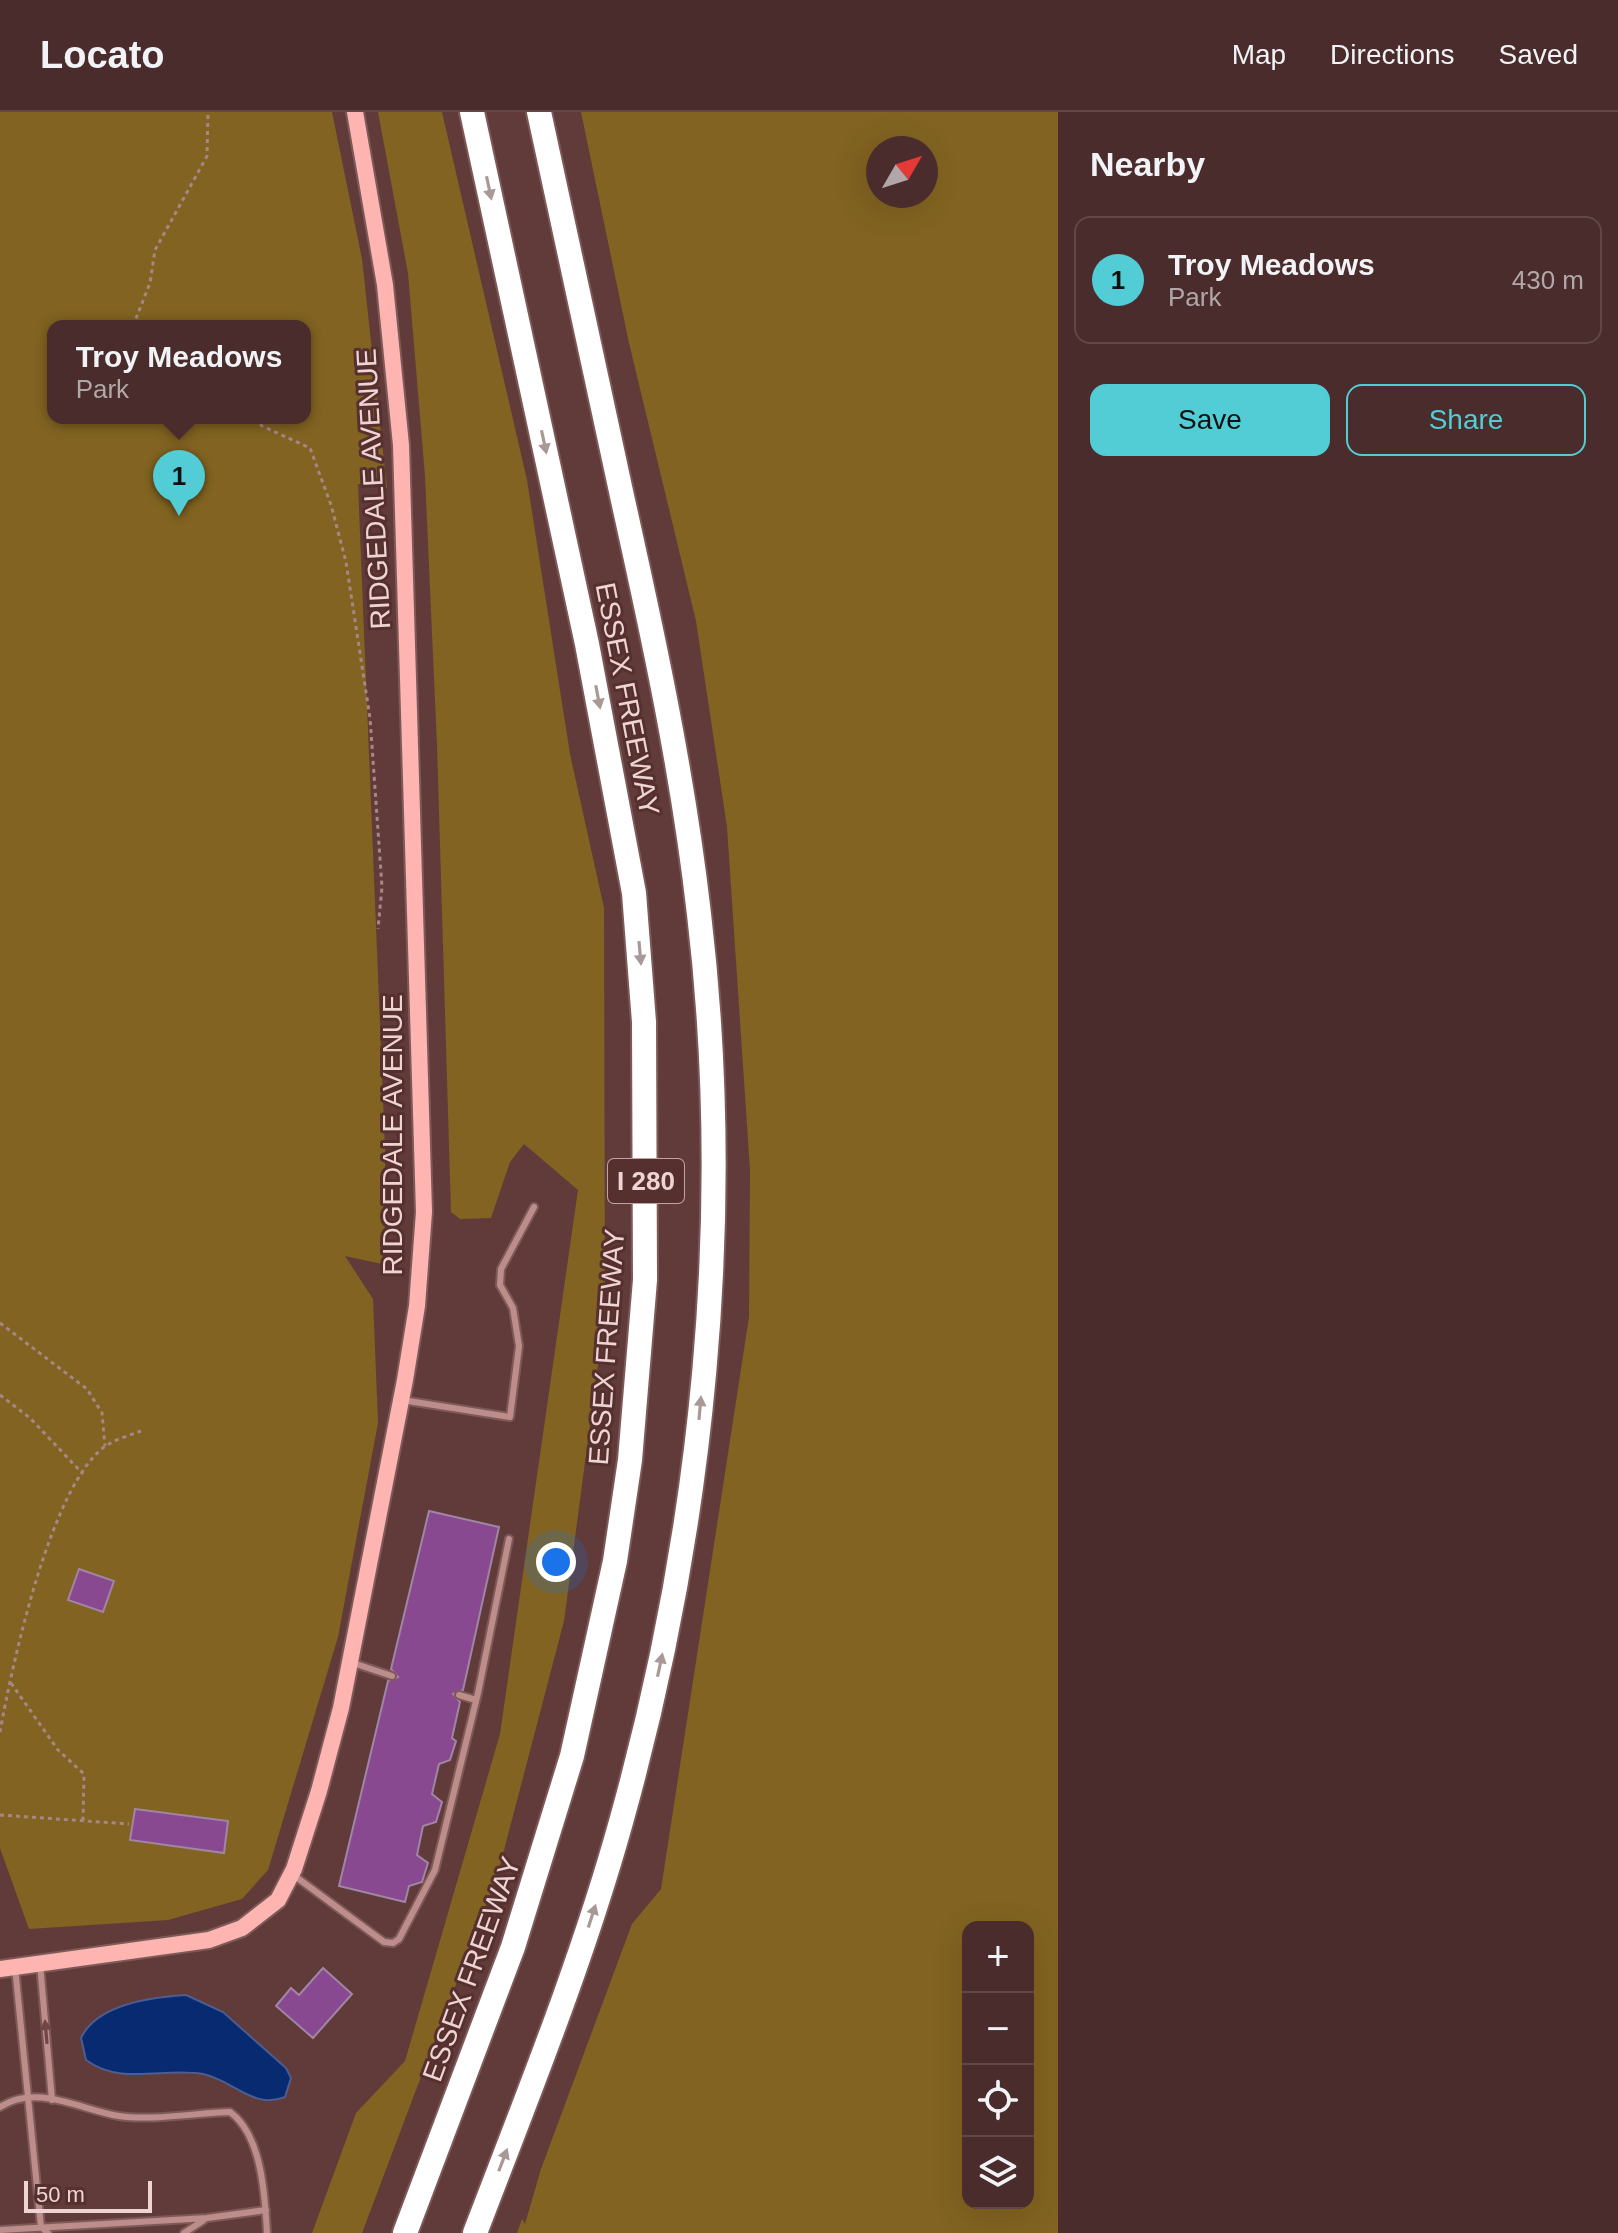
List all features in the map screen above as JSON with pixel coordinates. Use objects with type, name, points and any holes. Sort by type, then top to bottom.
[{"type":"highway","name":"ESSEX FREEWAY","points":[[405,2233],[513,1947],[572,1756],[597,1653],[623,1503],[640,1362],[645,1280],[644,1022],[634,893],[587,644],[472,112]]},
{"type":"highway","name":"ESSEX FREEWAY","points":[[475,2233],[593,1915],[648,1723],[668,1631],[695,1461],[712,1218],[708,1011],[683,790],[657,655],[539,112]]},
{"type":"main road","name":"RIDGEDALE AVENUE","points":[[8,1968],[209,1940],[242,1928],[271,1909],[292,1874],[319,1791],[350,1662],[400,1400],[417,1306],[424,1212],[407,568],[401,445],[385,285],[355,112]]},
{"type":"lane","points":[[400,1400],[510,1417],[519,1346],[513,1308],[500,1285],[501,1269],[534,1207]]},
{"type":"lane","points":[[292,1874],[384,1942],[393,1943],[399,1939],[435,1870],[476,1700],[509,1539]]},
{"type":"lane","points":[[350,1662],[392,1676]]},
{"type":"lane","points":[[459,1695],[476,1700]]},
{"type":"lane","points":[[40,1964],[52,2100]]},
{"type":"lane","points":[[8,1968],[27,2098],[41,2227],[48,2233]]},
{"type":"lane","points":[[0,2107],[11,2100],[27,2098],[76,2102],[119,2116],[230,2112],[243,2121],[257,2160],[267,2233]]},
{"type":"lane","points":[[0,2230],[207,2218],[266,2210]]},
{"type":"lane","points":[[184,2233],[207,2218]]},
{"type":"path","points":[[135,320],[150,283],[155,250],[207,156],[208,112]]},
{"type":"path","points":[[260,424],[310,448],[331,505],[346,562],[374,750],[382,887],[378,929]]},
{"type":"path","points":[[0,1323],[87,1389],[102,1413],[105,1446]]},
{"type":"path","points":[[0,1395],[30,1418],[83,1474]]},
{"type":"path","points":[[0,1732],[42,1559],[57,1518],[83,1474],[105,1446],[141,1431]]},
{"type":"path","points":[[11,1683],[58,1750],[84,1774],[83,1821]]},
{"type":"path","points":[[0,1707],[4,1712]]},
{"type":"path","points":[[0,1815],[129,1824]]},
{"type":"shaded area","points":[[0,112],[332,112],[362,259],[387,488],[358,484],[385,1148],[385,1248],[382,1264],[345,1256],[373,1299],[378,1423],[338,1637],[268,1870],[242,1899],[168,1920],[29,1929],[0,1848]]},
{"type":"shaded area","points":[[378,112],[442,112],[527,480],[570,754],[604,908],[605,1311],[564,1621],[498,1873],[362,2233],[312,2233],[356,2113],[405,2061],[500,1734],[578,1190],[524,1144],[510,1162],[491,1218],[460,1219],[451,1212],[437,745],[425,476],[408,273]]},
{"type":"shaded area","points":[[581,112],[1058,112],[1058,2233],[517,2233],[522,2219],[525,2224],[541,2169],[632,1924],[661,1889],[749,1317],[750,1170],[727,827],[696,621],[629,343]]},
{"type":"water","points":[[186,1995],[223,2012],[286,2068],[291,2078],[285,2097],[263,2100],[203,2074],[128,2074],[99,2068],[86,2060],[81,2038],[99,2017],[127,2004]]},
{"type":"building","points":[[429,1511],[499,1527],[463,1690],[453,1694],[460,1702],[452,1738],[456,1741],[450,1760],[439,1764],[432,1794],[442,1802],[436,1822],[423,1826],[417,1855],[428,1863],[422,1882],[409,1886],[405,1902],[339,1886],[388,1681],[398,1677],[391,1669]]},
{"type":"building","points":[[79,1569],[114,1581],[103,1612],[68,1600]]},
{"type":"building","points":[[135,1809],[228,1821],[224,1853],[130,1840]]},
{"type":"building","points":[[323,1968],[352,1994],[313,2038],[276,2006],[291,1988],[299,1995]]},
{"type":"place","name":"Troy Meadows","points":[[179,516]]}]
